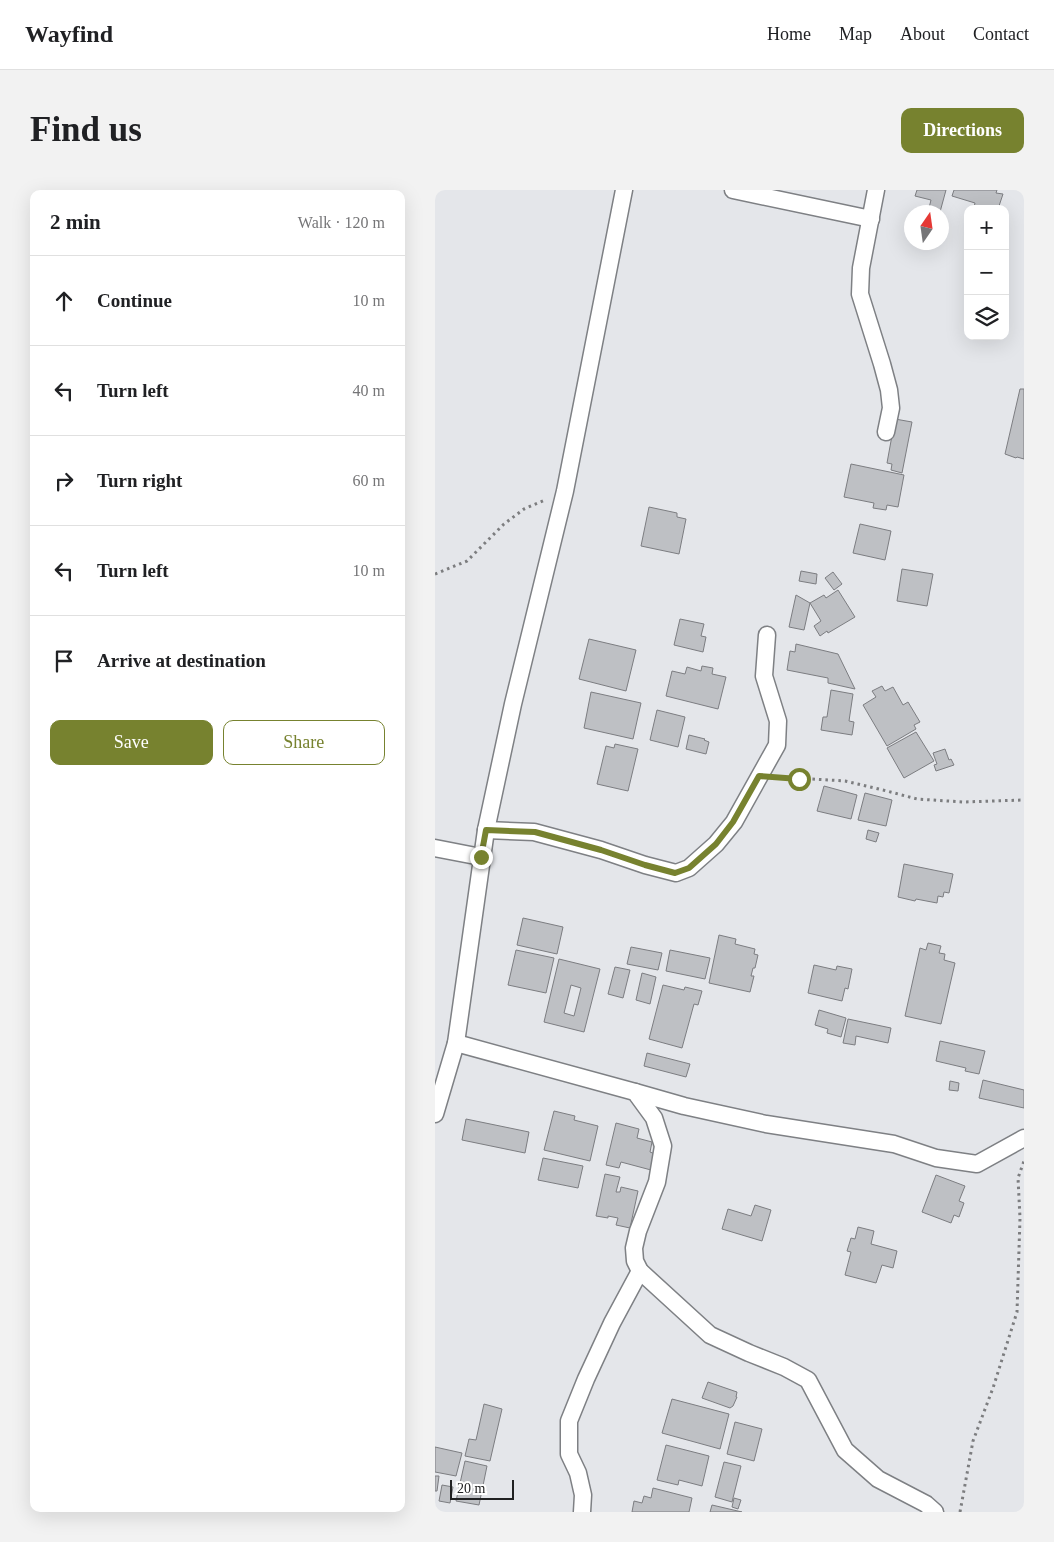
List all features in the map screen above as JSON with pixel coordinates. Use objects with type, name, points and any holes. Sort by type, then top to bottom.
[{"type":"street","points":[[435,1114],[456,1043],[486,830],[513,704],[565,491],[625,190]]},
{"type":"street","points":[[733,190],[871,219]]},
{"type":"street","points":[[876,190],[861,268],[861,294],[883,364],[889,390],[891,408],[886,432]]},
{"type":"street","points":[[486,830],[535,832],[675,873],[689,868],[716,844],[733,822],[777,745],[779,722],[764,676],[767,635]]},
{"type":"street","points":[[435,848],[481,857]]},
{"type":"street","points":[[456,1043],[684,1106],[766,1124],[895,1144],[936,1158],[977,1164],[1024,1138]]},
{"type":"street","points":[[635,1092],[654,1118],[663,1146],[657,1182],[634,1248],[635,1261],[639,1271],[710,1335],[749,1354],[784,1367],[807,1380],[845,1450],[879,1479],[926,1504],[935,1512]]},
{"type":"street","points":[[582,1512],[583,1495],[579,1473],[569,1454],[569,1421],[593,1363],[639,1271]]},
{"type":"path","points":[[435,574],[467,561],[504,524],[524,509],[565,491]]},
{"type":"path","points":[[759,776],[845,781],[917,799],[963,802],[1024,800]]},
{"type":"path","points":[[960,1512],[973,1441],[993,1388],[1017,1312],[1020,1218],[1018,1178],[1024,1162]]},
{"type":"building","points":[[917,190],[946,190],[942,205],[930,205],[931,200],[915,196]]},
{"type":"building","points":[[954,190],[997,190],[996,193],[1003,194],[999,205],[974,205],[975,203],[952,196]]},
{"type":"building","points":[[1020,389],[1024,389],[1024,459],[1005,454]]},
{"type":"building","points":[[895,419],[912,422],[902,473],[891,470],[892,464],[887,463]]},
{"type":"building","points":[[851,464],[904,475],[898,507],[887,505],[886,510],[873,508],[874,503],[844,497]]},
{"type":"building","points":[[649,507],[677,513],[677,517],[686,519],[679,554],[641,546]]},
{"type":"building","points":[[860,524],[891,531],[885,560],[853,553]]},
{"type":"building","points":[[902,569],[933,574],[927,606],[897,601]]},
{"type":"building","points":[[801,571],[817,574],[816,584],[799,581]]},
{"type":"building","points":[[833,572],[842,584],[834,590],[825,578]]},
{"type":"building","points":[[838,590],[855,617],[820,636],[814,626],[821,621],[810,603],[824,595],[826,598]]},
{"type":"building","points":[[796,595],[810,603],[804,630],[789,627]]},
{"type":"building","points":[[680,619],[704,624],[701,636],[706,637],[703,652],[674,645]]},
{"type":"building","points":[[589,639],[636,650],[626,691],[579,679]]},
{"type":"building","points":[[796,644],[838,654],[855,689],[828,683],[828,678],[787,670],[790,651],[795,652]]},
{"type":"building","points":[[702,666],[713,668],[712,674],[726,677],[718,709],[666,696],[672,671],[685,674],[687,667],[701,671]]},
{"type":"building","points":[[882,686],[885,691],[893,687],[903,705],[908,702],[920,722],[914,725],[916,729],[887,746],[863,705],[876,697],[872,691]]},
{"type":"building","points":[[831,690],[853,694],[849,721],[854,722],[852,735],[821,730],[823,717],[827,717]]},
{"type":"building","points":[[591,692],[641,703],[633,739],[584,728]]},
{"type":"building","points":[[657,710],[685,717],[678,747],[650,740]]},
{"type":"building","points":[[916,732],[934,761],[904,778],[887,748]]},
{"type":"building","points":[[689,735],[705,739],[709,742],[706,754],[686,749]]},
{"type":"building","points":[[615,744],[638,749],[628,791],[597,784],[606,746],[614,748]]},
{"type":"building","points":[[945,749],[949,760],[951,759],[954,765],[936,771],[934,765],[937,764],[933,753]]},
{"type":"building","points":[[824,786],[857,795],[851,819],[817,811]]},
{"type":"building","points":[[865,793],[892,800],[886,826],[858,820]]},
{"type":"building","points":[[868,830],[879,833],[876,842],[866,839]]},
{"type":"building","points":[[904,864],[953,874],[949,893],[944,892],[943,897],[938,896],[937,903],[898,897]]},
{"type":"building","points":[[523,918],[563,927],[557,954],[517,945]]},
{"type":"building","points":[[719,935],[736,939],[735,944],[755,949],[754,954],[758,955],[751,976],[754,976],[750,992],[709,983]]},
{"type":"building","points":[[928,943],[941,946],[939,953],[945,954],[944,960],[955,963],[941,1024],[905,1016],[920,948],[926,950]]},
{"type":"building","points":[[631,947],[662,953],[658,970],[627,964]]},
{"type":"building","points":[[516,950],[554,958],[546,993],[508,985]]},
{"type":"building","points":[[670,950],[710,958],[705,979],[666,971]]},
{"type":"building","points":[[559,959],[600,969],[584,1032],[544,1022]],"holes":[[[571,985],[581,988],[574,1016],[564,1013]]]},
{"type":"building","points":[[814,965],[836,970],[837,966],[852,969],[848,989],[845,988],[842,1001],[808,993]]},
{"type":"building","points":[[615,967],[630,970],[623,998],[608,994]]},
{"type":"building","points":[[642,973],[656,977],[650,1004],[636,1000]]},
{"type":"building","points":[[663,985],[684,990],[685,987],[702,991],[698,1005],[694,1004],[682,1048],[649,1039]]},
{"type":"building","points":[[819,1010],[846,1018],[841,1037],[827,1033],[828,1029],[815,1025]]},
{"type":"building","points":[[848,1019],[891,1028],[888,1043],[856,1036],[855,1045],[843,1043]]},
{"type":"building","points":[[940,1041],[985,1051],[979,1074],[965,1071],[966,1068],[936,1061]]},
{"type":"building","points":[[647,1053],[690,1064],[686,1077],[644,1066]]},
{"type":"building","points":[[983,1080],[1024,1090],[1024,1108],[979,1098]]},
{"type":"building","points":[[950,1081],[959,1083],[958,1091],[949,1090]]},
{"type":"building","points":[[554,1111],[575,1116],[574,1120],[598,1126],[590,1161],[544,1150]]},
{"type":"building","points":[[466,1119],[529,1132],[525,1153],[462,1140]]},
{"type":"building","points":[[616,1123],[639,1129],[637,1138],[652,1142],[650,1152],[655,1154],[651,1170],[621,1162],[619,1168],[606,1165]]},
{"type":"building","points":[[543,1158],[583,1166],[578,1188],[538,1180]]},
{"type":"building","points":[[605,1174],[620,1177],[616,1192],[620,1192],[621,1187],[638,1191],[630,1228],[616,1225],[618,1218],[596,1216]]},
{"type":"building","points":[[936,1175],[965,1186],[959,1201],[964,1203],[959,1217],[954,1215],[951,1223],[922,1212]]},
{"type":"building","points":[[755,1205],[771,1210],[762,1241],[722,1229],[728,1209],[751,1216]]},
{"type":"building","points":[[858,1227],[874,1231],[871,1244],[897,1251],[893,1268],[882,1265],[876,1283],[845,1275],[851,1252],[847,1251],[851,1238],[855,1239]]},
{"type":"building","points":[[708,1382],[737,1392],[733,1406],[730,1408],[702,1398]]},
{"type":"building","points":[[672,1399],[729,1414],[720,1449],[662,1433]]},
{"type":"building","points":[[484,1404],[502,1409],[490,1461],[465,1456],[469,1439],[476,1440]]},
{"type":"building","points":[[735,1422],[762,1429],[754,1461],[727,1454]]},
{"type":"building","points":[[666,1445],[709,1456],[702,1486],[679,1480],[678,1485],[657,1480]]},
{"type":"building","points":[[435,1447],[462,1453],[456,1476],[435,1472]]},
{"type":"building","points":[[465,1461],[487,1466],[479,1505],[456,1501]]},
{"type":"building","points":[[724,1462],[741,1466],[732,1502],[715,1497]]},
{"type":"building","points":[[435,1476],[439,1476],[437,1491],[435,1491]]},
{"type":"building","points":[[442,1485],[453,1487],[450,1503],[439,1501]]},
{"type":"building","points":[[653,1488],[692,1498],[689,1512],[632,1512],[634,1501],[642,1503],[644,1496],[651,1498]]},
{"type":"building","points":[[734,1498],[741,1500],[738,1509],[732,1507]]},
{"type":"building","points":[[712,1505],[742,1512],[710,1512]]},
{"type":"route","points":[[481,857],[486,830],[535,832],[675,873],[689,868],[716,844],[733,822],[759,776],[799,779]]}]
